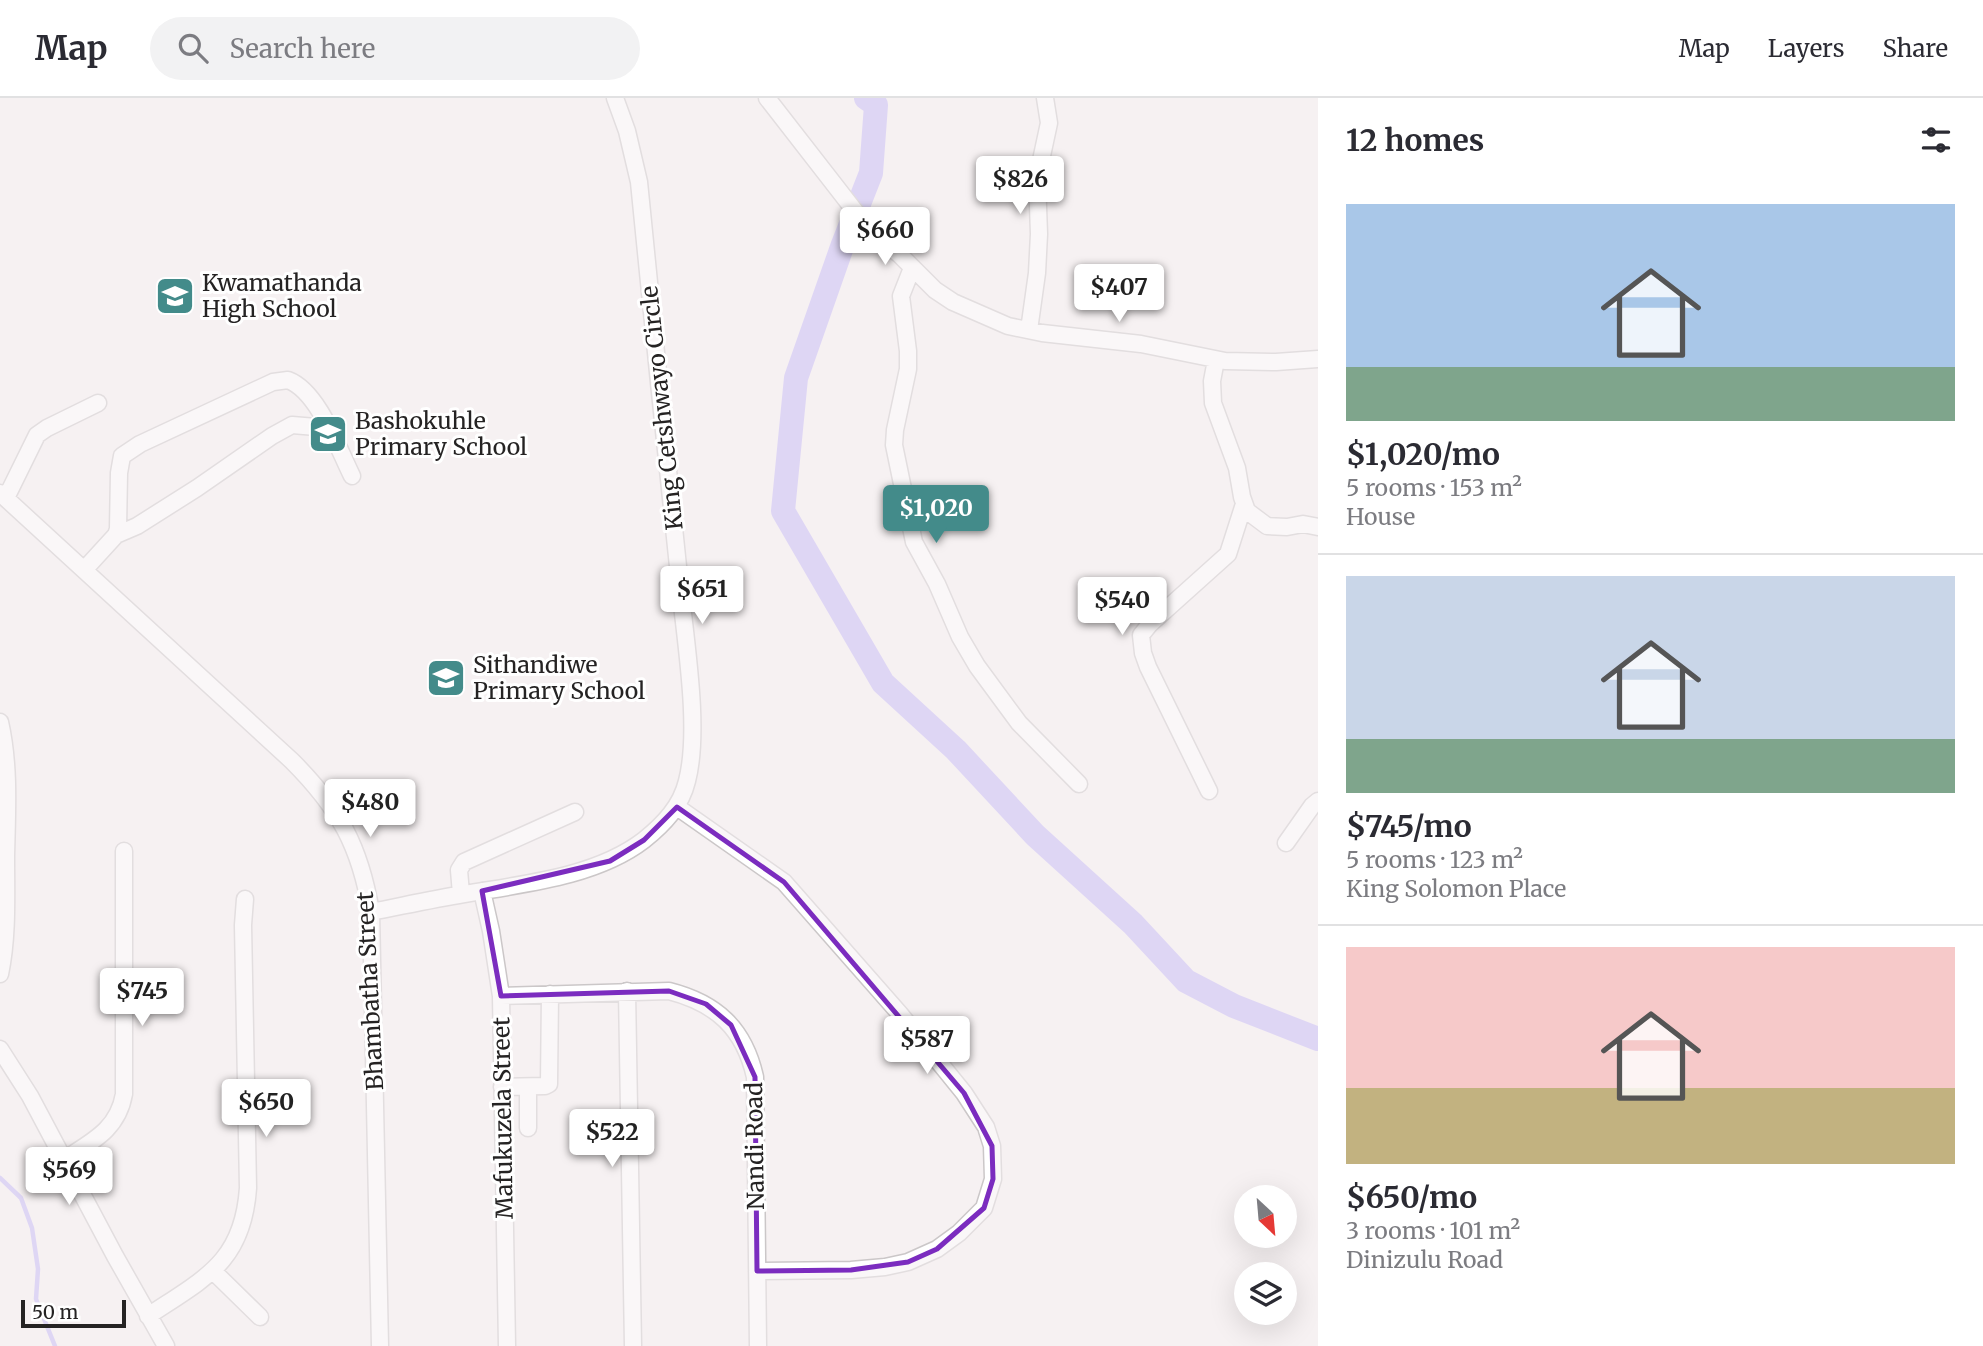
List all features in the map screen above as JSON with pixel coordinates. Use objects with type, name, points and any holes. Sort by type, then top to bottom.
[{"type":"street","name":"King Cetshwayo Circle","points":[[371,912],[592,868],[610,861],[644,839],[677,807],[688,779],[692,747],[688,666],[639,182],[627,131],[615,98]]},
{"type":"street","points":[[768,98],[872,233],[953,302],[1008,326],[1088,340],[1140,344],[1216,360],[1255,362],[1318,359]]},
{"type":"street","points":[[1029,330],[1040,234],[1037,179],[1049,123],[1045,98]]},
{"type":"street","points":[[916,272],[901,296],[908,369],[894,445],[914,542],[977,666],[1033,740],[1079,784]]},
{"type":"street","points":[[1216,360],[1212,381],[1213,403],[1237,468],[1244,504],[1251,516],[1267,526],[1287,527],[1303,524],[1318,527]]},
{"type":"street","points":[[116,535],[119,516],[119,464],[129,450],[281,380],[295,382],[304,390],[319,411],[352,476]]},
{"type":"street","points":[[3,495],[37,435],[98,403]]},
{"type":"street","points":[[84,570],[116,535],[137,526],[197,488],[272,436],[292,425],[328,428]]},
{"type":"street","name":"Bhambatha Street","points":[[3,495],[315,784],[334,808],[350,839],[364,876],[371,912],[380,1346]]},
{"type":"street","points":[[1209,791],[1148,667],[1141,635],[1228,554],[1244,504]]},
{"type":"street","points":[[0,722],[6,759],[6,842],[4,954],[0,974]]},
{"type":"street","points":[[1286,843],[1312,806],[1318,802]]},
{"type":"street","points":[[677,807],[770,872],[796,895],[900,1014],[964,1093],[986,1127],[992,1146],[993,1179],[984,1208],[960,1233],[937,1250],[915,1260],[885,1267],[757,1271]]},
{"type":"street","points":[[461,894],[459,870],[464,862],[575,812]]},
{"type":"street","points":[[65,1159],[107,1129],[122,1107],[124,851]]},
{"type":"street","name":"Mafukuzela Street","points":[[482,891],[501,996],[507,1346]]},
{"type":"street","points":[[148,1316],[213,1271],[228,1256],[240,1234],[247,1204],[243,925],[245,898]]},
{"type":"street","points":[[628,991],[634,1346]]},
{"type":"street","name":"Nandi Road","points":[[501,996],[669,991],[690,996],[706,1004],[731,1025],[749,1055],[755,1077],[758,1346]]},
{"type":"street","points":[[502,1087],[545,1086],[550,1081],[550,994]]},
{"type":"street","points":[[0,1049],[30,1096],[166,1346]]},
{"type":"street","points":[[528,1087],[528,1128]]},
{"type":"street","points":[[213,1271],[260,1317]]},
{"type":"highlighted area","points":[[677,807],[784,882],[964,1093],[992,1146],[993,1179],[984,1208],[937,1249],[908,1262],[851,1270],[757,1271],[755,1077],[731,1025],[706,1004],[669,991],[501,996],[482,891],[610,861],[644,840]]},
{"type":"waterway","points":[[866,98],[876,105],[871,173],[796,378],[783,511],[883,683],[956,750],[1035,835],[1133,924],[1186,981],[1234,1006],[1318,1039]]},
{"type":"waterway","points":[[0,1178],[21,1198],[32,1228],[38,1269],[36,1299],[55,1346]]},
{"type":"place","name":"Kwamathanda High School","points":[[175,296]]},
{"type":"place","name":"Bashokuhle Primary School","points":[[328,434]]},
{"type":"place","name":"Sithandiwe Primary School","points":[[446,678]]}]
